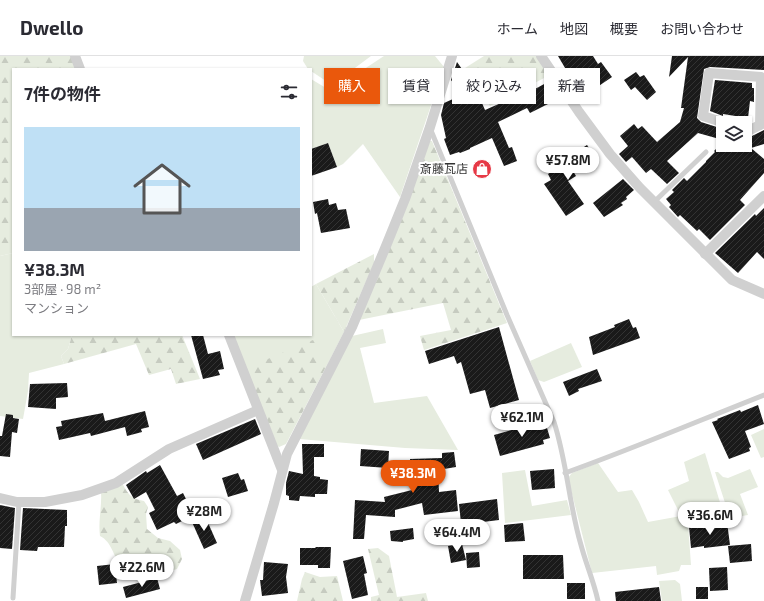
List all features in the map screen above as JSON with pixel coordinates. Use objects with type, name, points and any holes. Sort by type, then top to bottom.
[{"type":"street","points":[[75,56],[80,68]]},
{"type":"street","points":[[245,601],[287,454],[352,327],[405,199],[430,127],[452,56]]},
{"type":"street","points":[[541,56],[610,154],[654,202],[732,280],[764,294]]},
{"type":"street","points":[[716,120],[703,116],[709,73],[761,77],[762,124],[752,129]]},
{"type":"street","points":[[705,254],[764,196]]},
{"type":"street","points":[[229,336],[282,470]]},
{"type":"street","points":[[0,498],[20,502],[45,502],[74,496],[116,483],[169,449],[258,410]]},
{"type":"lane","points":[[430,127],[510,322],[554,422],[559,438],[581,546],[592,577],[598,601]]},
{"type":"lane","points":[[654,202],[706,152]]},
{"type":"lane","points":[[565,473],[626,451],[683,426],[764,395]]},
{"type":"lane","points":[[13,598],[20,502]]},
{"type":"green space","points":[[0,56],[71,56],[76,68],[12,68],[12,253],[0,256]]},
{"type":"green space","points":[[304,56],[371,56],[355,68],[324,68],[324,80],[312,72],[312,68],[307,68],[303,61]]},
{"type":"green space","points":[[384,56],[435,56],[444,67],[388,68],[388,104],[431,104],[400,197],[363,144],[343,164],[337,167],[328,143],[312,149],[312,80],[324,87],[324,104],[380,104],[380,68],[366,68]]},
{"type":"green space","points":[[484,56],[537,56],[545,68],[544,68],[544,78],[536,82],[536,68],[465,68]]},
{"type":"green space","points":[[430,141],[432,141],[507,323],[424,350],[420,336],[451,330],[443,303],[359,320]]},
{"type":"green space","points":[[12,253],[12,336],[72,336],[68,349],[61,356],[64,364],[29,373],[28,391],[23,419],[0,416],[0,256]]},
{"type":"green space","points":[[374,254],[374,263],[344,332],[316,284]]},
{"type":"green space","points":[[316,284],[344,332],[327,365],[246,368],[233,336],[312,336],[312,286]]},
{"type":"green space","points":[[383,329],[386,343],[360,348],[374,403],[427,396],[458,450],[405,448],[299,439],[352,336]]},
{"type":"green space","points":[[72,336],[182,336],[200,379],[176,384],[171,369],[149,375],[136,344],[64,364],[61,356],[68,349]]},
{"type":"green space","points":[[313,340],[327,365],[286,444],[279,447],[276,445],[246,368]]},
{"type":"green space","points":[[571,343],[582,367],[544,382],[538,380],[530,361]]},
{"type":"green space","points":[[764,429],[764,457],[761,458],[751,435]]},
{"type":"green space","points":[[705,453],[725,519],[688,524],[691,565],[681,565],[679,571],[657,575],[656,566],[592,573],[568,478],[572,473],[598,463],[618,492],[632,490],[648,522],[681,516],[668,490],[689,481],[684,462]]},
{"type":"green space","points":[[750,469],[758,487],[740,494],[748,515],[730,518],[715,472],[718,472],[723,477],[728,478]]},
{"type":"green space","points":[[525,470],[532,506],[567,500],[571,515],[505,523],[502,473]]},
{"type":"green space","points":[[122,483],[130,495],[136,499],[144,501],[148,507],[146,514],[147,529],[158,538],[170,541],[180,550],[182,559],[177,569],[165,572],[148,573],[125,569],[118,562],[107,542],[100,536],[99,525],[101,492]]},
{"type":"green space","points":[[378,548],[389,556],[397,597],[426,593],[428,601],[371,601],[371,597],[379,595],[368,549]]},
{"type":"green space","points":[[305,572],[320,577],[337,576],[343,601],[297,601]]},
{"type":"green space","points":[[675,580],[680,584],[682,601],[662,601],[659,581]]},
{"type":"building","points":[[558,56],[593,56],[598,64],[601,62],[612,77],[600,85],[600,68],[565,68]]},
{"type":"building","points":[[672,56],[764,56],[764,70],[710,67],[704,69],[697,118],[701,122],[716,127],[716,138],[698,133],[667,161],[679,173],[667,184],[651,169],[646,173],[632,157],[626,162],[619,154],[628,146],[620,136],[634,124],[638,129],[642,126],[657,142],[680,122],[684,108],[681,108],[688,57],[669,77]]},
{"type":"building","points":[[457,62],[461,68],[455,68]]},
{"type":"building","points":[[636,72],[640,77],[644,75],[656,92],[647,100],[635,87],[631,90],[624,80]]},
{"type":"building","points":[[715,80],[752,83],[752,88],[754,88],[754,102],[750,101],[748,116],[723,114],[723,116],[710,111]]},
{"type":"building","points":[[544,84],[544,104],[548,104],[530,113],[527,108],[498,122],[509,148],[512,147],[517,161],[504,166],[492,138],[470,149],[450,155],[444,139],[446,138],[441,115],[444,103],[452,99],[452,104],[482,104],[485,110],[499,104],[536,104],[536,88]]},
{"type":"building","points":[[764,130],[764,144],[752,148],[752,136]]},
{"type":"building","points":[[328,143],[337,167],[312,176],[312,149]]},
{"type":"building","points":[[587,145],[595,157],[573,171],[576,176],[568,181],[584,204],[566,216],[544,184],[551,180],[548,174],[568,160],[567,158]]},
{"type":"building","points":[[716,149],[716,152],[752,152],[752,149],[764,159],[764,173],[740,200],[745,205],[710,240],[699,229],[697,231],[680,215],[678,217],[669,207],[671,205],[666,199],[674,192],[672,190],[684,178],[687,181],[706,162],[715,152],[714,151]]},
{"type":"building","points":[[623,179],[634,190],[626,197],[627,199],[621,203],[623,205],[604,217],[593,203]]},
{"type":"building","points":[[328,199],[329,205],[336,203],[338,210],[346,209],[350,228],[321,233],[313,202]]},
{"type":"building","points":[[764,208],[764,259],[757,252],[738,273],[715,253],[755,214],[756,216]]},
{"type":"building","points":[[629,319],[633,328],[636,327],[640,338],[593,355],[589,337],[615,327],[614,325]]},
{"type":"building","points":[[499,327],[519,400],[490,408],[485,390],[470,394],[461,362],[457,364],[454,356],[429,364],[425,351]]},
{"type":"building","points":[[191,336],[203,336],[208,354],[220,351],[224,369],[218,370],[220,375],[203,379]]},
{"type":"building","points":[[597,369],[602,381],[578,389],[579,391],[569,396],[563,382]]},
{"type":"building","points":[[67,383],[68,397],[56,398],[56,409],[28,407],[30,384]]},
{"type":"building","points":[[758,405],[764,424],[745,431],[751,447],[749,448],[750,451],[729,459],[712,422],[740,410],[741,412]]},
{"type":"building","points":[[145,411],[149,427],[141,429],[142,432],[127,436],[125,427],[91,436],[90,433],[59,440],[56,427],[62,426],[61,421],[103,413],[105,421]]},
{"type":"building","points":[[6,414],[13,415],[13,418],[19,419],[17,433],[12,432],[10,457],[0,456],[0,436],[2,436]]},
{"type":"building","points":[[544,418],[550,438],[543,440],[544,444],[500,456],[494,435],[530,425],[530,422]]},
{"type":"building","points":[[255,419],[261,434],[203,460],[196,444]]},
{"type":"building","points":[[302,444],[324,444],[324,457],[314,457],[314,476],[320,477],[320,479],[328,480],[327,494],[315,494],[315,497],[300,496],[299,501],[289,500],[289,496],[286,495],[286,483],[289,471],[303,474]]},
{"type":"building","points":[[361,449],[389,451],[388,468],[360,466]]},
{"type":"building","points":[[454,452],[456,467],[438,470],[439,492],[456,490],[458,511],[424,515],[422,503],[395,510],[395,517],[366,515],[364,539],[353,539],[355,500],[385,502],[384,497],[412,490],[410,459],[442,458],[442,453]]},
{"type":"building","points":[[160,465],[177,496],[183,493],[194,515],[176,524],[174,522],[157,530],[149,513],[155,510],[146,492],[134,499],[126,485],[146,471],[147,473]]},
{"type":"building","points":[[554,469],[555,488],[532,490],[530,471]]},
{"type":"building","points":[[238,473],[241,480],[244,479],[248,491],[228,497],[222,478]]},
{"type":"building","points":[[497,499],[499,520],[461,523],[459,504]]},
{"type":"building","points":[[0,505],[15,508],[12,549],[0,548]]},
{"type":"building","points":[[23,508],[67,510],[67,526],[65,526],[64,547],[38,547],[37,551],[20,550]]},
{"type":"building","points":[[205,516],[217,543],[204,549],[192,522]]},
{"type":"building","points":[[727,522],[730,545],[691,548],[689,527]]},
{"type":"building","points":[[523,523],[525,541],[505,542],[504,525]]},
{"type":"building","points":[[413,528],[414,539],[403,542],[391,541],[390,531]]},
{"type":"building","points":[[462,544],[466,560],[451,563],[448,546]]},
{"type":"building","points":[[751,544],[752,561],[730,563],[728,546]]},
{"type":"building","points":[[331,547],[330,568],[318,568],[318,565],[300,565],[300,548]]},
{"type":"building","points":[[479,552],[480,567],[467,568],[466,553]]},
{"type":"building","points":[[523,555],[563,555],[564,579],[523,579]]},
{"type":"building","points":[[363,556],[367,573],[364,574],[368,595],[352,599],[343,561]]},
{"type":"building","points":[[264,562],[288,564],[286,577],[288,593],[262,596],[260,580],[263,580]]},
{"type":"building","points":[[115,564],[117,583],[99,585],[97,566]]},
{"type":"building","points":[[727,567],[728,590],[710,591],[709,568]]},
{"type":"building","points":[[157,578],[160,589],[126,598],[123,587]]},
{"type":"building","points":[[567,583],[585,583],[585,599],[567,599]]},
{"type":"building","points":[[659,587],[661,601],[616,601],[615,592]]},
{"type":"building","points":[[696,587],[708,587],[708,599],[696,599]]},
{"type":"place","name":"斎藤瓦店","points":[[482,169]]}]
